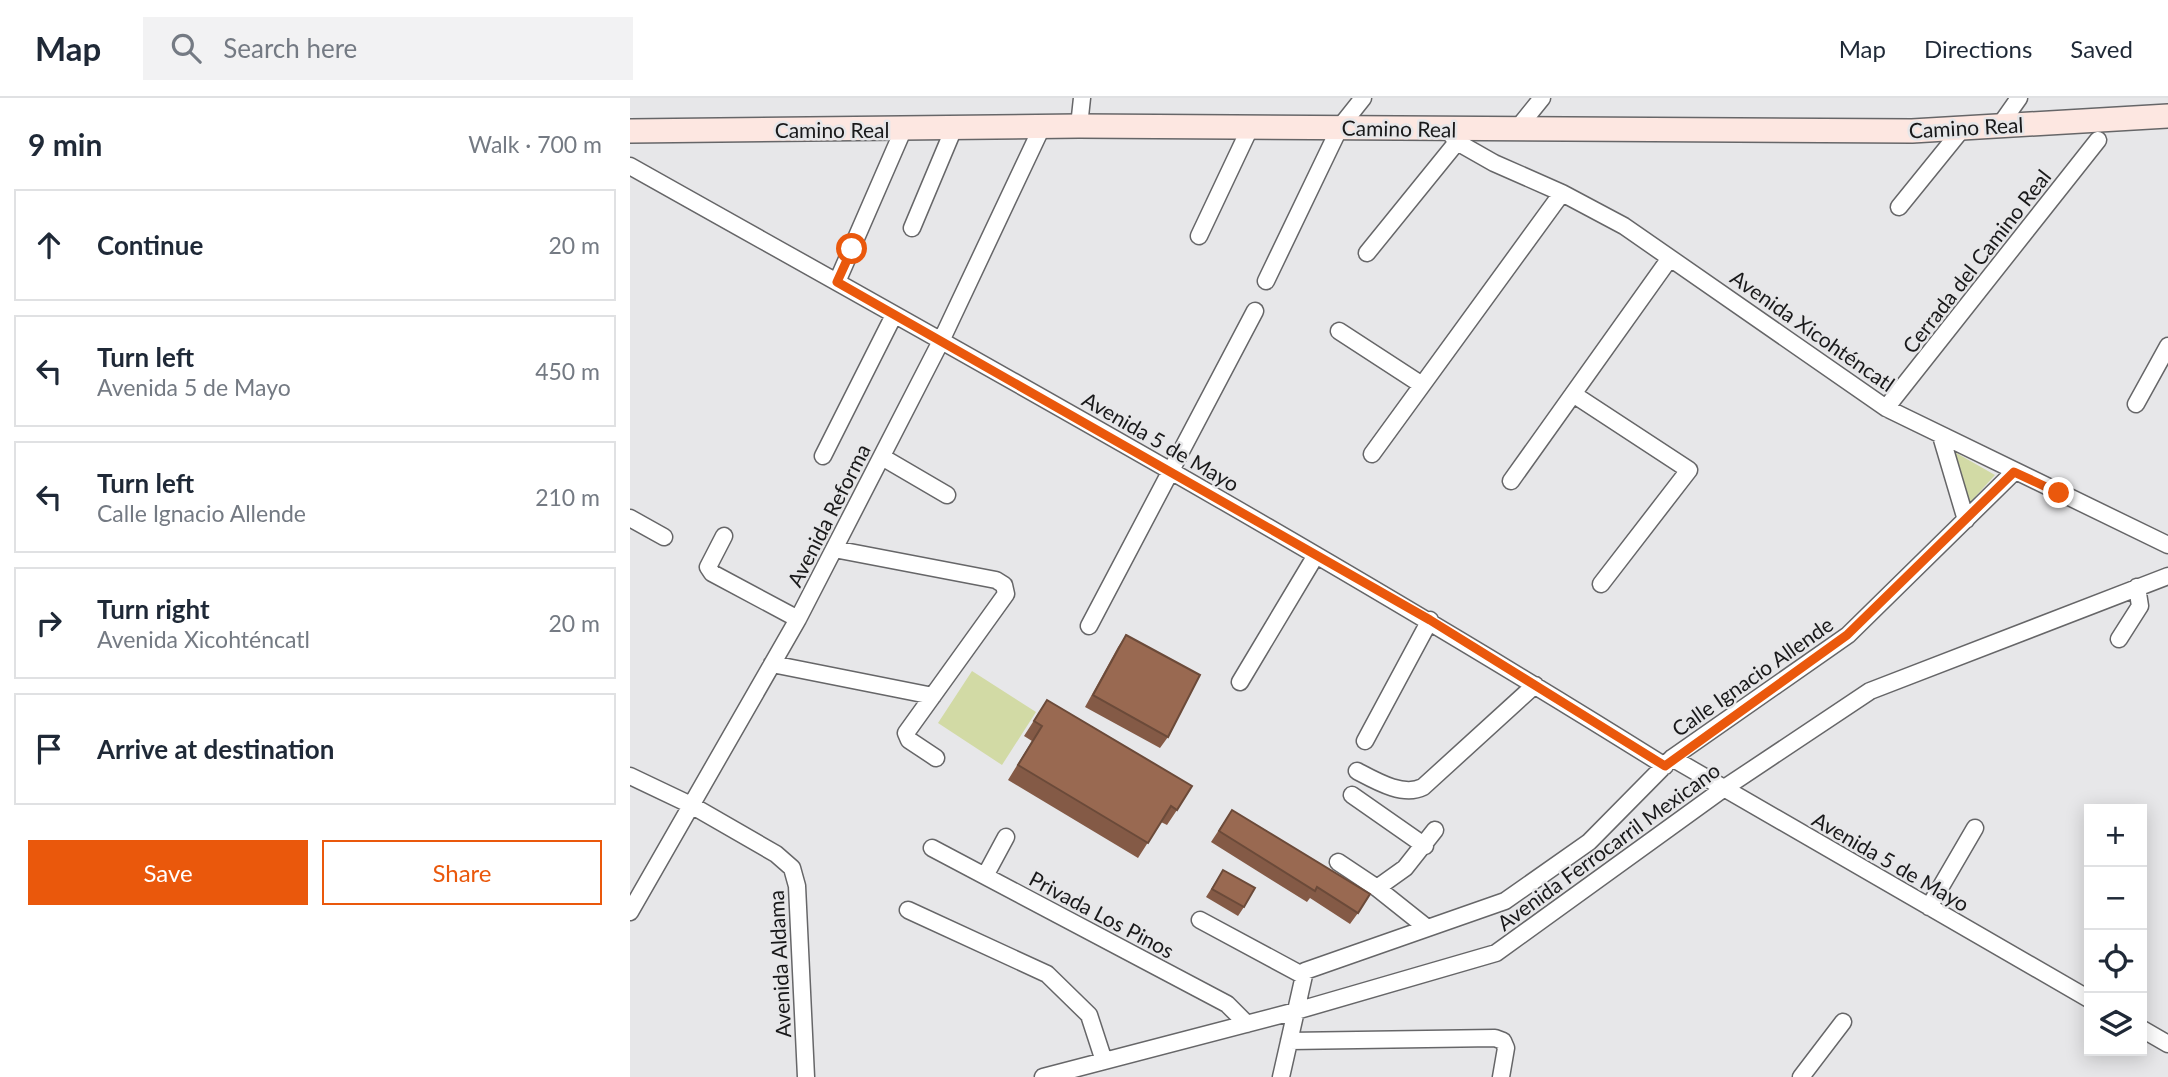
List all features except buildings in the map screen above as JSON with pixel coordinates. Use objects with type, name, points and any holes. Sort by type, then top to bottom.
[{"type":"main road","name":"Camino Real","points":[[630,131],[1079,126],[1340,127],[1452,136],[1517,130],[1912,131],[2168,116]]},
{"type":"street","points":[[1079,126],[1082,98]]},
{"type":"street","points":[[1266,281],[1340,127],[1363,98]]},
{"type":"street","points":[[1517,130],[1542,98]]},
{"type":"street","points":[[2000,125],[2019,98]]},
{"type":"street","name":"Avenida Reforma","points":[[630,912],[798,619],[941,341],[1042,127]]},
{"type":"street","points":[[837,282],[904,128]]},
{"type":"street","points":[[912,228],[954,128]]},
{"type":"street","points":[[1199,236],[1250,128]]},
{"type":"street","points":[[1899,207],[1963,128]]},
{"type":"street","points":[[1367,253],[1452,136]]},
{"type":"street","name":"Avenida Xicohténcatl","points":[[1452,136],[1494,163],[1562,193],[1624,226],[1886,408],[2168,545]]},
{"type":"street","name":"Cerrada del Camino Real","points":[[1886,408],[2098,140]]},
{"type":"street","name":"Avenida 5 de Mayo","points":[[630,166],[1170,469],[1668,762],[1723,789],[2084,996]]},
{"type":"street","points":[[1372,454],[1562,193]]},
{"type":"street","points":[[1511,481],[1670,258]]},
{"type":"street","points":[[1089,626],[1255,311]]},
{"type":"street","points":[[823,456],[894,315]]},
{"type":"street","points":[[1339,331],[1422,385]]},
{"type":"street","points":[[2136,404],[2168,346]]},
{"type":"street","points":[[1573,394],[1689,470],[1601,584]]},
{"type":"street","points":[[1941,436],[1966,520]]},
{"type":"street","points":[[882,457],[947,495]]},
{"type":"street","name":"Calle Ignacio Allende","points":[[1304,976],[1305,971],[1505,901],[1589,842],[1668,762],[1847,635],[2014,472]]},
{"type":"street","points":[[630,518],[664,537]]},
{"type":"street","points":[[723,536],[708,567],[712,573],[798,619]]},
{"type":"street","points":[[834,549],[996,580],[1004,585],[1006,594],[906,733],[909,740],[936,758]]},
{"type":"street","points":[[1240,682],[1316,555]]},
{"type":"street","name":"Avenida Ferrocarril Mexicano","points":[[1043,1077],[1296,1011],[1496,953],[1723,789],[1870,691],[2168,576]]},
{"type":"street","points":[[2119,639],[2140,606],[2137,587]]},
{"type":"street","points":[[1365,741],[1430,620]]},
{"type":"street","points":[[772,664],[933,695]]},
{"type":"street","points":[[1357,771],[1405,791],[1415,791],[1423,787],[1535,685]]},
{"type":"street","name":"Avenida Aldama","points":[[630,776],[691,805],[776,854],[792,868],[797,886],[806,1077]]},
{"type":"street","points":[[1352,795],[1425,846]]},
{"type":"street","points":[[1929,906],[1975,828]]},
{"type":"street","points":[[1377,888],[1405,868],[1435,830]]},
{"type":"street","points":[[985,876],[1006,837]]},
{"type":"street","name":"Privada Los Pinos","points":[[932,848],[1227,1004],[1247,1024]]},
{"type":"street","points":[[1338,862],[1377,888],[1426,927]]},
{"type":"street","points":[[908,910],[1047,974],[1089,1015],[1104,1061]]},
{"type":"street","points":[[1200,920],[1304,976],[1281,1077]]},
{"type":"street","points":[[1801,1077],[1843,1022]]},
{"type":"street","points":[[2147,1032],[2168,1044]]},
{"type":"street","points":[[1289,1041],[1495,1038],[1503,1041],[1506,1048],[1501,1077]]},
{"type":"green space","points":[[1951,450],[1995,475],[1966,507]]},
{"type":"green space","points":[[972,671],[1036,712],[1002,765],[938,723]]},
{"type":"route","points":[[852,249],[837,282],[1170,469],[1430,620],[1665,766],[1672,758],[1757,701],[1847,635],[2014,472],[2059,493]]}]
